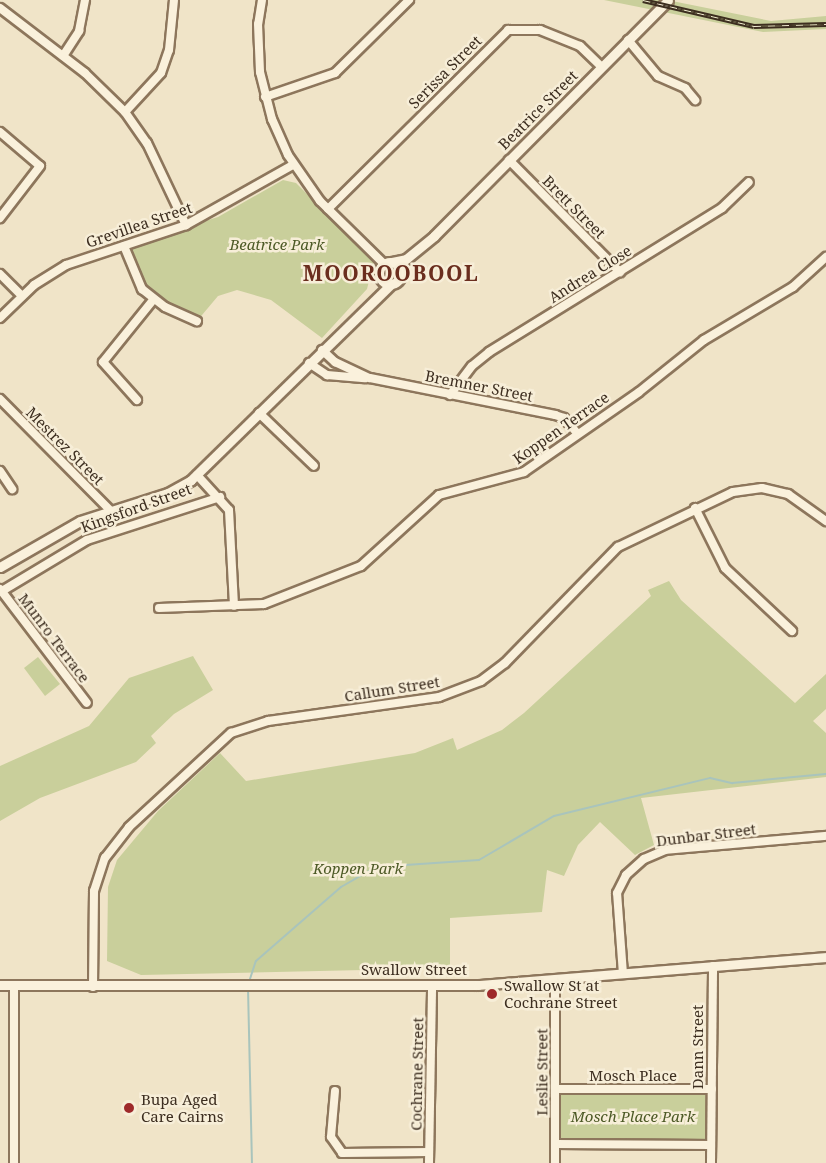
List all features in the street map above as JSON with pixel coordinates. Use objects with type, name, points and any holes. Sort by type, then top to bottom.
[{"type":"street","points":[[63,56],[79,31],[85,0]]},
{"type":"street","points":[[124,112],[160,73],[169,50],[174,0]]},
{"type":"street","points":[[262,0],[258,46],[265,98],[293,165],[328,209],[385,266],[401,272]]},
{"type":"street","points":[[265,98],[335,73],[409,0]]},
{"type":"street","name":"Beatrice Street","points":[[391,284],[397,281],[401,272],[434,236],[667,2]]},
{"type":"street","points":[[0,8],[63,56],[124,112],[147,143],[186,225]]},
{"type":"street","name":"Serissa Street","points":[[328,209],[508,30],[540,30],[580,46],[602,67]]},
{"type":"street","points":[[628,40],[658,76],[685,88],[695,99]]},
{"type":"street","points":[[0,132],[40,166],[0,218]]},
{"type":"street","name":"Brett Street","points":[[509,160],[620,272]]},
{"type":"street","name":"Grevillea Street","points":[[0,318],[22,296],[66,265],[186,225],[293,165]]},
{"type":"street","name":"Andrea Close","points":[[450,395],[472,366],[489,352],[722,208],[748,182]]},
{"type":"street","name":"Beatrice Street","points":[[385,266],[406,259],[434,236]]},
{"type":"street","points":[[124,246],[136,280],[153,300],[197,321]]},
{"type":"street","name":"Koppen Terrace","points":[[159,608],[234,606],[274,602],[352,570],[369,560],[439,495],[512,478],[576,432],[639,392],[704,340],[793,287],[826,256]]},
{"type":"street","points":[[111,511],[168,493],[197,475],[391,284],[382,279],[385,266]]},
{"type":"street","points":[[359,313],[385,266]]},
{"type":"street","points":[[0,274],[22,296]]},
{"type":"street","points":[[137,400],[104,362],[153,300]]},
{"type":"street","name":"Bremner Street","points":[[322,350],[335,362],[370,378]]},
{"type":"street","name":"Bremner Street","points":[[309,363],[327,375],[370,378],[555,415],[564,418],[576,432]]},
{"type":"street","name":"Mestrez Street","points":[[0,399],[111,511]]},
{"type":"street","points":[[260,413],[314,466]]},
{"type":"street","points":[[0,471],[12,489]]},
{"type":"street","points":[[197,475],[220,497],[230,519],[234,606]]},
{"type":"street","name":"Callum Street","points":[[93,987],[94,891],[105,858],[129,827],[218,742],[254,724],[439,697],[481,681],[505,663],[618,547],[695,508],[733,492],[762,488],[788,494],[825,518]]},
{"type":"street","name":"Kingsford Street","points":[[1,590],[87,540],[220,497]]},
{"type":"street","points":[[695,508],[725,568],[792,631]]},
{"type":"street","name":"Kingsford Street","points":[[0,567],[80,521],[111,511]]},
{"type":"street","name":"Munro Terrace","points":[[1,590],[87,703]]},
{"type":"street","name":"Dunbar Street","points":[[623,974],[617,893],[626,875],[644,859],[665,850],[826,836]]},
{"type":"street","name":"Swallow Street","points":[[0,985],[93,987],[432,985],[555,981],[826,957]]},
{"type":"street","name":"Dann Street","points":[[711,1163],[712,966]]},
{"type":"street","name":"Leslie Street","points":[[555,981],[555,1163]]},
{"type":"street","points":[[14,985],[14,1163]]},
{"type":"street","name":"Cochrane Street","points":[[429,1163],[432,985]]},
{"type":"street","name":"Mosch Place","points":[[555,1089],[712,1089]]},
{"type":"street","points":[[335,1090],[331,1137],[342,1153],[429,1152]]},
{"type":"street","points":[[556,1144],[711,1145]]},
{"type":"green space","points":[[604,0],[667,0],[771,21],[826,16],[826,29],[763,32]]},
{"type":"green space","name":"Beatrice Park","points":[[283,180],[296,183],[374,261],[367,289],[322,338],[271,300],[237,290],[218,296],[197,321],[153,300],[136,280],[121,247],[218,217]]},
{"type":"green space","name":"Koppen Park","points":[[669,581],[681,600],[795,703],[826,674],[826,709],[813,721],[826,733],[826,777],[641,798],[654,845],[635,855],[600,822],[578,845],[564,876],[547,870],[542,912],[450,918],[450,968],[141,975],[107,961],[108,887],[117,860],[158,811],[220,753],[246,781],[415,753],[453,738],[457,750],[502,730],[524,713],[651,596],[648,590]]},
{"type":"green space","points":[[193,656],[213,690],[174,714],[151,736],[156,743],[136,762],[40,798],[0,821],[0,766],[89,726],[129,678]]},
{"type":"green space","points":[[38,657],[60,684],[45,696],[24,668]]},
{"type":"green space","name":"Mosch Place Park","points":[[555,1089],[712,1089],[711,1145],[556,1144]]},
{"type":"waterway","points":[[249,982],[256,961],[341,887],[376,867],[479,860],[554,816],[710,778],[732,783],[826,774]]},
{"type":"waterway","points":[[248,988],[252,1163]]},
{"type":"railway","points":[[643,0],[754,26],[826,24]]},
{"type":"place","name":"Swallow St at Cochrane Street","points":[[492,994]]},
{"type":"place","name":"Bupa Aged Care Cairns","points":[[129,1108]]},
{"type":"district","name":"MOOROOBOOL","points":[[391,273]]}]
